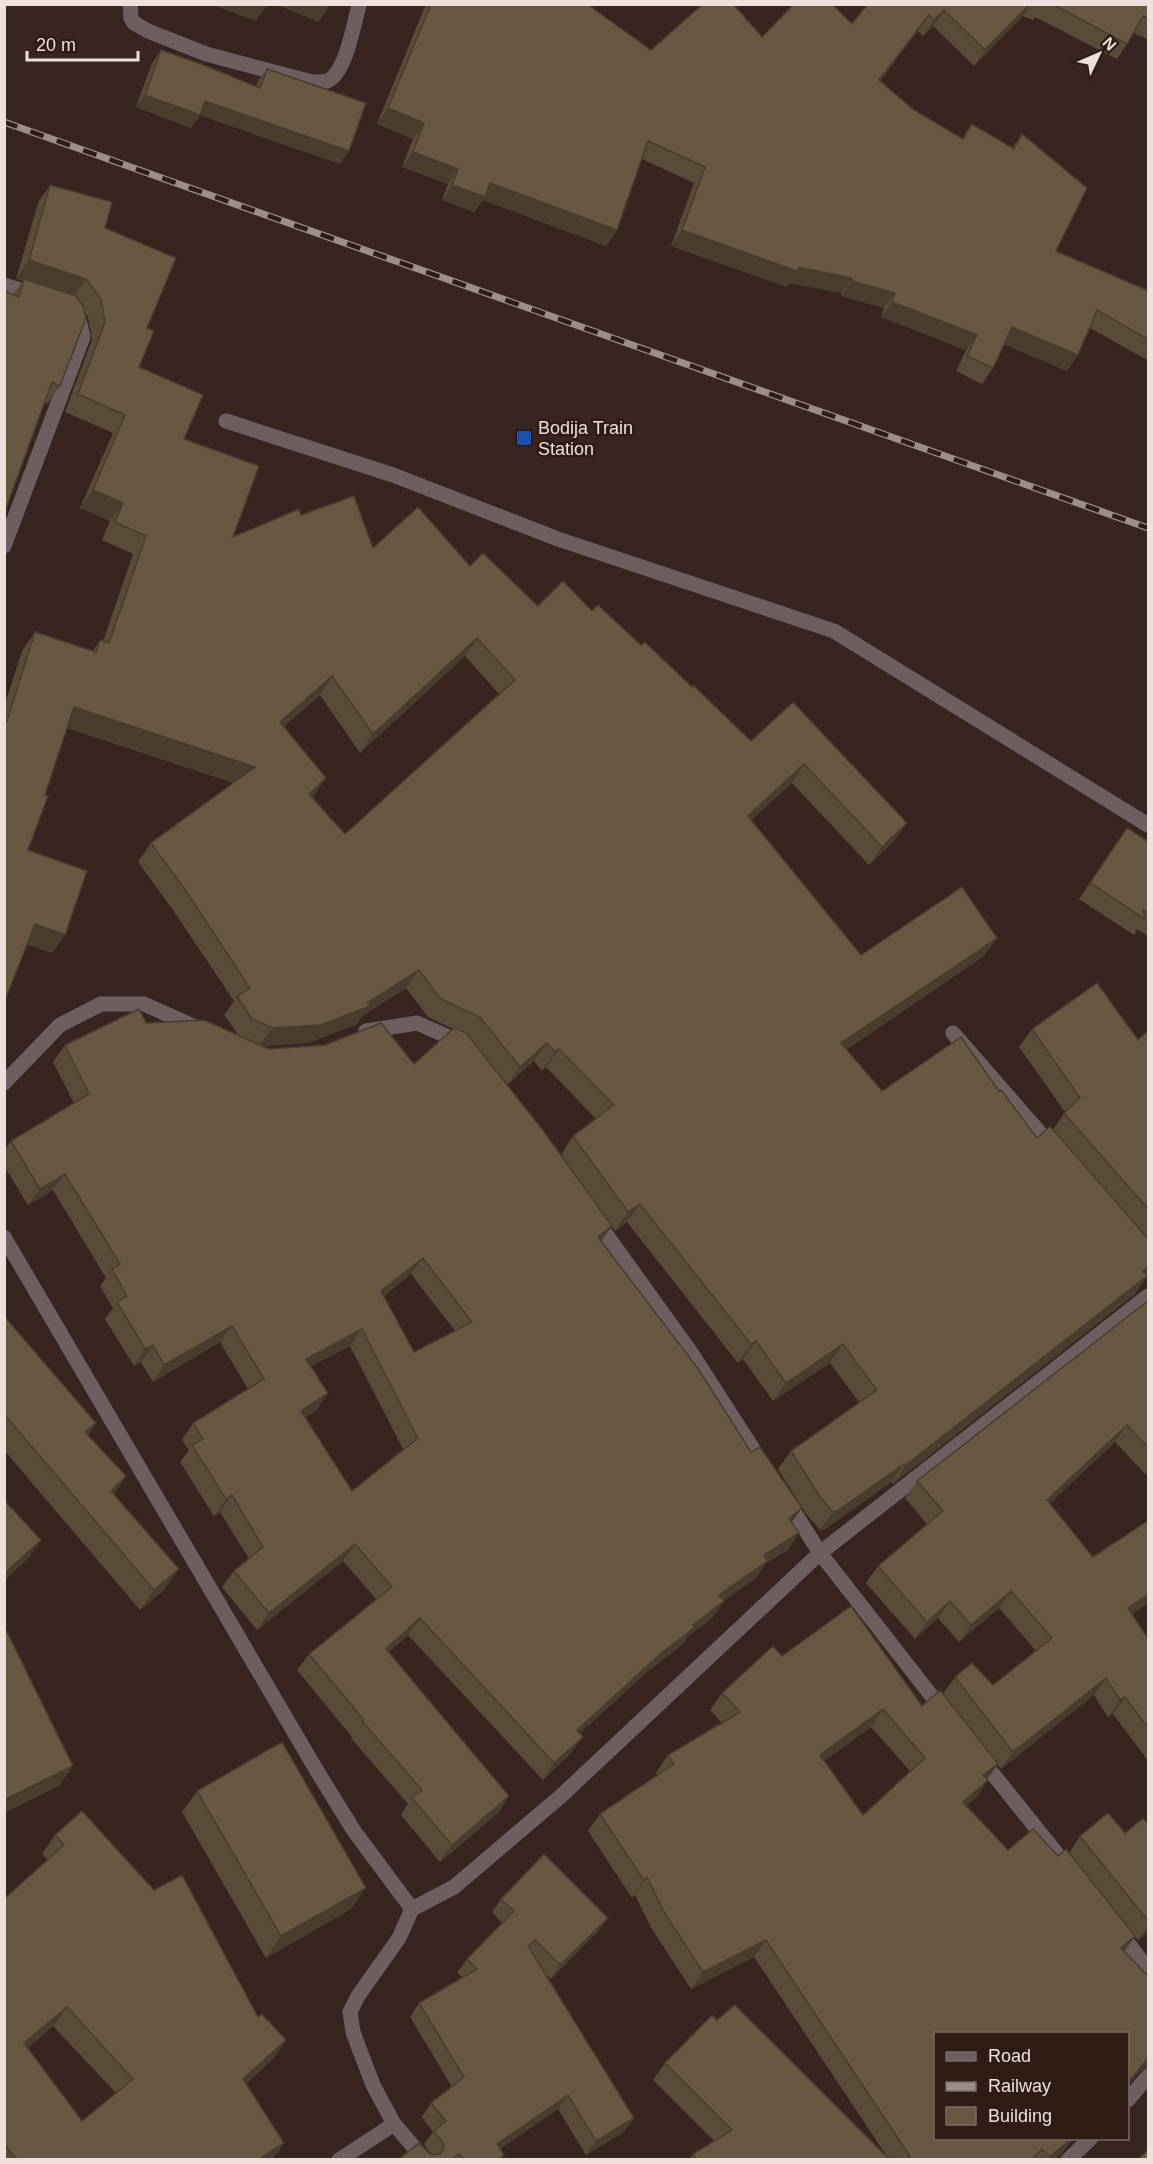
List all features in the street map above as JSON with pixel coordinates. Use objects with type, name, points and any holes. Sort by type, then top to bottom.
[{"type":"street","points":[[130,4],[131,18],[134,23],[148,31],[206,54],[312,82],[325,82],[336,74],[343,61],[359,6]]},
{"type":"street","points":[[4,285],[69,306],[79,320],[82,338],[4,546]]},
{"type":"street","points":[[226,421],[393,475],[558,539],[834,631],[1149,825]]},
{"type":"street","points":[[4,1083],[60,1025],[101,1004],[144,1004],[220,1038]]},
{"type":"street","points":[[349,1038],[368,1030],[417,1023],[460,1042],[474,1060]]},
{"type":"street","points":[[953,1033],[1062,1159]]},
{"type":"street","points":[[587,1208],[692,1354],[820,1553],[951,1721]]},
{"type":"street","points":[[4,1237],[316,1771],[354,1831],[412,1909]]},
{"type":"street","points":[[425,2160],[394,2124],[369,2075],[353,2032],[350,2012],[358,1996],[399,1938],[412,1909],[454,1887],[561,1796],[820,1553],[1149,1296]]},
{"type":"street","points":[[972,1748],[1082,1886]]},
{"type":"street","points":[[1104,1914],[1149,1969]]},
{"type":"street","points":[[1129,2099],[1149,2076]]},
{"type":"street","points":[[339,2160],[394,2124]]},
{"type":"street","points":[[1068,2160],[1090,2140]]},
{"type":"building","points":[[431,4],[587,4],[651,50],[703,4],[733,4],[762,37],[794,4],[832,4],[852,24],[868,4],[1030,4],[985,50],[944,10],[934,20],[929,15],[879,80],[914,110],[963,139],[972,124],[1014,149],[1022,134],[1087,188],[1056,251],[1149,291],[1149,340],[1097,310],[1078,355],[1012,327],[993,368],[967,356],[977,335],[892,302],[895,293],[852,281],[852,278],[799,267],[797,271],[682,230],[705,167],[648,141],[617,230],[490,183],[485,197],[452,185],[458,169],[413,152],[424,123],[388,108]]},
{"type":"building","points":[[1052,4],[1149,4],[1149,19],[1143,16],[1127,44]]},
{"type":"building","points":[[161,50],[260,88],[267,69],[366,103],[349,151],[205,101],[200,115],[145,95]]},
{"type":"building","points":[[50,185],[112,202],[105,228],[176,258],[147,328],[154,331],[139,367],[203,395],[184,439],[259,466],[233,537],[299,509],[301,515],[354,496],[373,548],[418,507],[470,566],[483,553],[538,606],[563,581],[592,611],[598,605],[641,645],[645,642],[751,741],[793,702],[907,823],[882,847],[804,764],[748,816],[861,955],[962,887],[997,938],[841,1043],[882,1091],[961,1037],[999,1091],[1001,1090],[1037,1138],[1050,1126],[1149,1240],[1149,1266],[1143,1271],[1147,1276],[906,1465],[904,1464],[833,1512],[820,1497],[791,1451],[877,1390],[843,1344],[786,1383],[756,1341],[751,1344],[640,1204],[628,1212],[573,1136],[614,1105],[559,1049],[555,1052],[547,1043],[520,1067],[480,1017],[441,999],[419,970],[367,1003],[370,1006],[321,1025],[272,1028],[248,1017],[251,1017],[237,997],[250,988],[186,891],[151,843],[255,767],[74,707],[45,795],[48,796],[28,850],[87,871],[65,935],[35,924],[4,1003],[4,720],[7,721],[35,632],[96,652],[100,640],[109,643],[146,536],[115,522],[123,503],[93,490],[125,415],[78,394],[105,322],[101,299],[86,279],[29,260]],"holes":[[[477,638],[515,680],[345,834],[309,794],[326,778],[280,722],[332,676],[373,734]]]},
{"type":"building","points":[[24,279],[76,296],[83,306],[86,318],[60,386],[52,382],[4,514],[4,291],[19,297]]},
{"type":"building","points":[[1127,828],[1149,842],[1149,914],[1143,910],[1145,919],[1090,883]]},
{"type":"building","points":[[1097,983],[1138,1040],[1149,1030],[1149,1210],[1064,1113],[1080,1098],[1032,1029]]},
{"type":"building","points":[[139,1009],[146,1023],[204,1020],[269,1049],[325,1045],[381,1023],[414,1064],[454,1028],[466,1033],[542,1129],[612,1226],[598,1237],[699,1370],[751,1452],[760,1447],[802,1508],[789,1519],[799,1533],[764,1555],[768,1561],[719,1595],[724,1601],[693,1625],[695,1627],[659,1655],[577,1730],[583,1737],[554,1763],[420,1618],[386,1649],[509,1796],[452,1845],[412,1798],[422,1790],[362,1721],[364,1720],[309,1654],[392,1587],[355,1544],[269,1613],[234,1571],[263,1547],[232,1495],[226,1499],[192,1445],[203,1439],[193,1423],[264,1379],[232,1326],[164,1365],[153,1345],[145,1349],[117,1302],[127,1296],[112,1269],[120,1264],[65,1174],[40,1189],[11,1141],[89,1094],[65,1045]],"holes":[[[423,1258],[472,1322],[414,1352],[381,1291]],[[362,1329],[418,1438],[352,1491],[301,1411],[328,1393],[306,1359]]]},
{"type":"building","points":[[1149,1300],[1149,1448],[1127,1425],[1047,1500],[1093,1557],[1149,1520],[1149,1594],[1128,1608],[1149,1640],[1149,1729],[1125,1697],[1120,1700],[1106,1678],[1013,1752],[955,1677],[972,1663],[993,1685],[1052,1638],[1011,1591],[971,1625],[950,1601],[927,1622],[878,1566],[943,1511],[917,1481]]},
{"type":"building","points":[[4,1316],[96,1423],[85,1432],[126,1476],[111,1491],[179,1569],[154,1590],[4,1414]]},
{"type":"building","points":[[4,1500],[41,1540],[4,1574]]},
{"type":"building","points":[[851,1606],[922,1706],[940,1690],[998,1764],[983,1775],[988,1780],[963,1802],[1008,1850],[1033,1829],[1058,1856],[1066,1849],[1135,1936],[1121,1948],[1149,1977],[1149,2057],[1129,2080],[1129,2032],[934,2032],[934,2140],[1070,2140],[1050,2157],[1042,2149],[1031,2160],[906,2160],[910,2156],[766,1940],[703,1972],[664,1912],[647,1877],[644,1881],[600,1814],[674,1764],[668,1755],[740,1712],[722,1693],[773,1646],[782,1656]],"holes":[[[883,1709],[925,1758],[863,1815],[820,1755]]]},
{"type":"building","points":[[4,1630],[73,1766],[4,1800]]},
{"type":"building","points":[[282,1742],[366,1888],[281,1936],[197,1791]]},
{"type":"building","points":[[82,1811],[154,1890],[182,1875],[258,2017],[262,2014],[286,2040],[243,2079],[284,2143],[258,2160],[17,2160],[4,2144],[4,1899],[64,1845],[55,1835]],"holes":[[[67,2007],[133,2079],[82,2121],[24,2043]]]},
{"type":"building","points":[[1108,1813],[1125,1833],[1143,1818],[1149,1825],[1149,1922],[1080,1836]]},
{"type":"building","points":[[544,1854],[608,1918],[560,1965],[535,1940],[528,1946],[634,2118],[596,2141],[568,2095],[497,2144],[504,2155],[498,2160],[465,2160],[459,2154],[452,2160],[398,2160],[419,2143],[431,2155],[440,2154],[444,2149],[444,2144],[434,2131],[446,2121],[431,2103],[464,2077],[419,2003],[477,1969],[467,1959],[514,1911],[501,1899]]},
{"type":"building","points":[[735,2005],[890,2160],[696,2160],[693,2154],[732,2130],[665,2063],[712,2015],[717,2020]]},
{"type":"building","points":[[1149,2149],[1149,2160],[1137,2160]]},
{"type":"railway","points":[[4,122],[1148,528]]},
{"type":"place","name":"Bodija Train Station","points":[[524,438]]}]
